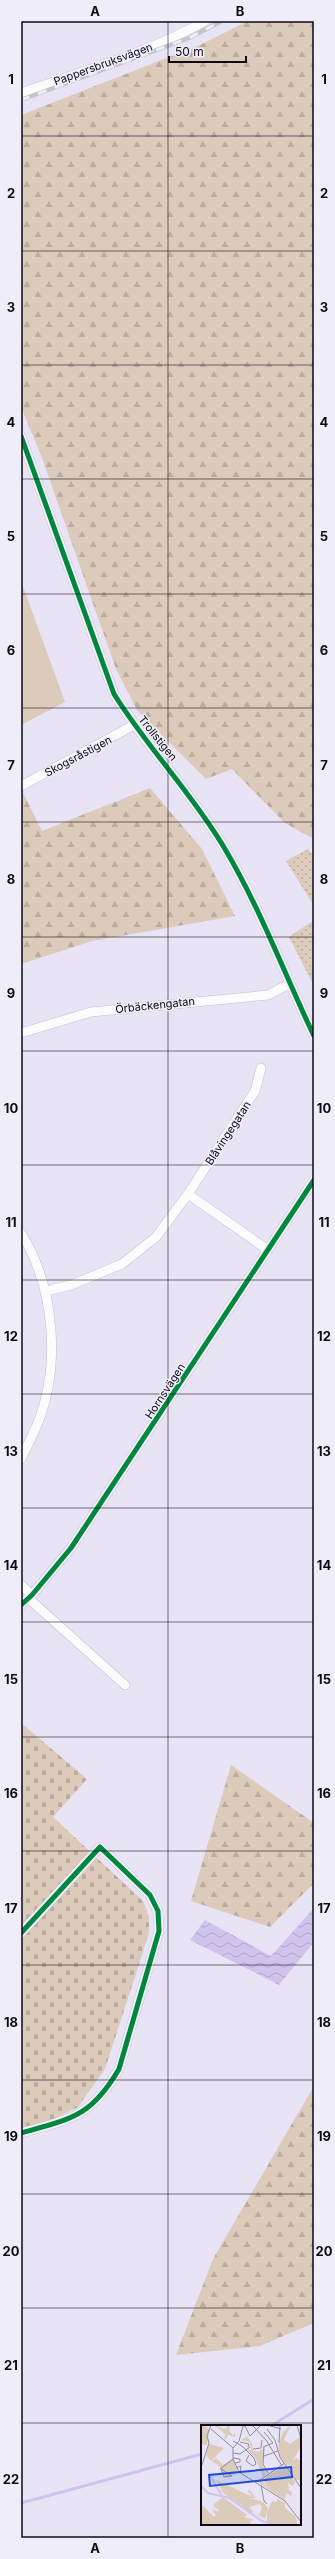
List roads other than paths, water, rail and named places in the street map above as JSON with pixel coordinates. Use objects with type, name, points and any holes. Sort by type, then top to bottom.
[{"type":"street","name":"Pappersbruksvägen","points":[[21,93],[133,54],[182,34],[205,21]]},
{"type":"street","name":"Trollstigen","points":[[21,436],[114,694],[134,725],[199,807],[223,846],[314,1036]]},
{"type":"street","name":"Skogsråstigen","points":[[21,786],[134,725]]},
{"type":"street","name":"Örbäckengatan","points":[[21,1033],[91,1012],[268,995],[289,984]]},
{"type":"street","name":"Blåvingegatan","points":[[46,1291],[71,1285],[122,1264],[156,1237],[188,1194],[255,1091],[261,1068]]},
{"type":"street","name":"Hornsvägen","points":[[27,1599],[71,1548],[118,1480],[314,1180]]},
{"type":"street","points":[[188,1194],[268,1250]]},
{"type":"street","points":[[21,1233],[28,1244],[46,1291],[50,1328],[49,1376],[37,1425],[21,1459]]},
{"type":"street","points":[[21,1585],[27,1599],[125,1685]]},
{"type":"street","points":[[21,1933],[100,1847],[150,1895],[155,1902],[159,1921],[154,1955],[119,2069],[111,2083],[101,2098],[79,2116],[21,2133]]},
{"type":"water","points":[[314,1908],[314,1942],[279,1985],[190,1940],[205,1920],[271,1956]]},
{"type":"waterway","points":[[273,2425],[314,2399]]},
{"type":"waterway","points":[[21,2503],[201,2454]]},
{"type":"railway","points":[[21,100],[189,38],[222,21]]}]
